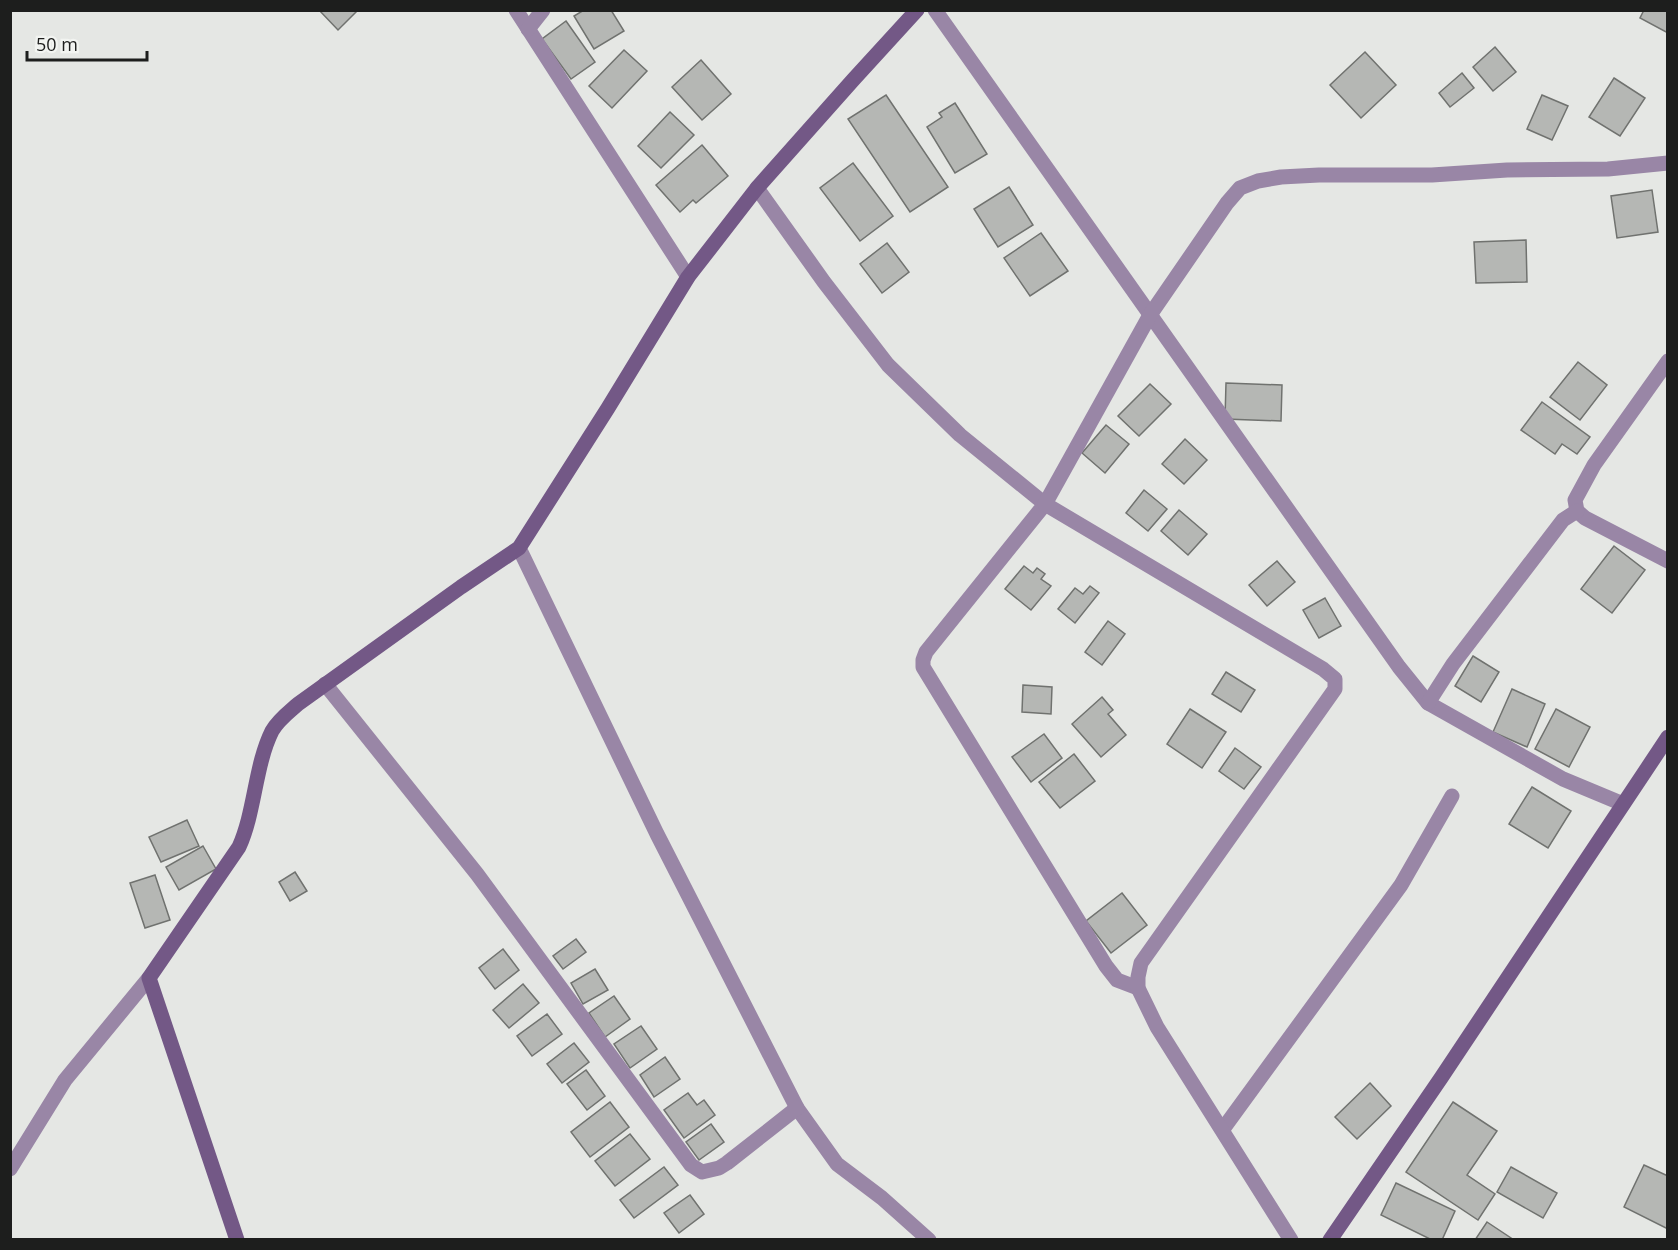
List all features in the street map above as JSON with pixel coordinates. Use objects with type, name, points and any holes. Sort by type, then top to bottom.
[{"type":"street","points":[[516,10],[688,277]]},
{"type":"street","points":[[528,29],[543,10]]},
{"type":"street","points":[[10,1169],[65,1080],[149,978],[239,848],[263,760],[273,731],[284,716],[325,684],[519,548],[688,277],[757,188],[917,10]]},
{"type":"street","points":[[935,10],[1399,667],[1428,703],[1563,779],[1623,804]]},
{"type":"street","points":[[1138,988],[1117,980],[1106,966],[924,668],[923,660],[926,652],[1045,504],[1150,315],[1227,203],[1240,188],[1258,181],[1281,177],[1432,176],[1507,170],[1608,169],[1668,163]]},
{"type":"street","points":[[757,188],[824,282],[888,365],[960,435],[1045,504],[1323,669],[1335,680],[1335,689],[1141,963],[1138,972],[1138,988],[1157,1027],[1291,1239]]},
{"type":"street","points":[[1668,361],[1594,465],[1575,500],[1577,510],[1585,518],[1668,561]]},
{"type":"street","points":[[1428,703],[1453,664],[1563,520],[1577,510]]},
{"type":"street","points":[[519,548],[657,834],[797,1108],[837,1164],[882,1198],[929,1239]]},
{"type":"street","points":[[325,684],[477,873],[691,1165],[702,1172],[718,1168],[797,1108]]},
{"type":"street","points":[[1330,1239],[1448,1068],[1668,737]]},
{"type":"street","points":[[1223,1129],[1401,885],[1452,796]]},
{"type":"street","points":[[149,978],[237,1239]]},
{"type":"building","points":[[319,10],[358,10],[338,30]]},
{"type":"building","points":[[584,10],[611,10],[624,31],[594,49],[574,16]]},
{"type":"building","points":[[1644,10],[1668,10],[1668,33],[1640,18]]},
{"type":"building","points":[[566,21],[595,62],[571,79],[542,39]]},
{"type":"building","points":[[1495,47],[1516,72],[1493,91],[1473,67]]},
{"type":"building","points":[[624,50],[647,71],[612,108],[589,86]]},
{"type":"building","points":[[1365,52],[1396,85],[1361,118],[1330,85]]},
{"type":"building","points":[[701,60],[731,94],[702,120],[672,87]]},
{"type":"building","points":[[1462,73],[1474,88],[1450,107],[1439,93]]},
{"type":"building","points":[[1614,78],[1645,98],[1620,136],[1589,117]]},
{"type":"building","points":[[886,95],[948,187],[910,212],[848,119]]},
{"type":"building","points":[[1542,95],[1568,106],[1552,140],[1527,129]]},
{"type":"building","points":[[955,103],[987,154],[955,173],[927,127],[942,117],[939,113]]},
{"type":"building","points":[[670,112],[694,135],[661,168],[638,146]]},
{"type":"building","points":[[702,145],[728,176],[696,203],[693,200],[680,212],[656,185]]},
{"type":"building","points":[[853,163],[893,216],[860,241],[820,188]]},
{"type":"building","points":[[1009,187],[1033,225],[998,247],[974,209]]},
{"type":"building","points":[[1652,190],[1658,232],[1617,238],[1611,196]]},
{"type":"building","points":[[1041,233],[1068,271],[1030,296],[1004,258]]},
{"type":"building","points":[[1526,240],[1527,282],[1476,283],[1474,242]]},
{"type":"building","points":[[887,243],[909,272],[882,293],[860,264]]},
{"type":"building","points":[[1578,362],[1607,385],[1580,420],[1550,397]]},
{"type":"building","points":[[1226,383],[1282,385],[1281,421],[1225,419]]},
{"type":"building","points":[[1150,384],[1171,404],[1139,436],[1118,416]]},
{"type":"building","points":[[1542,402],[1590,437],[1577,454],[1562,444],[1555,454],[1521,430]]},
{"type":"building","points":[[1106,425],[1129,444],[1105,473],[1082,453]]},
{"type":"building","points":[[1185,439],[1207,460],[1184,484],[1162,464]]},
{"type":"building","points":[[1144,490],[1167,509],[1148,531],[1126,513]]},
{"type":"building","points":[[1179,510],[1207,534],[1188,555],[1161,531]]},
{"type":"building","points":[[1614,546],[1645,570],[1612,613],[1581,589]]},
{"type":"building","points":[[1277,561],[1295,582],[1267,606],[1249,585]]},
{"type":"building","points":[[1024,566],[1033,573],[1037,568],[1045,574],[1041,579],[1051,586],[1031,610],[1005,589]]},
{"type":"building","points":[[1090,586],[1099,593],[1075,623],[1058,609],[1075,588],[1083,594]]},
{"type":"building","points":[[1325,598],[1341,626],[1319,638],[1303,610]]},
{"type":"building","points":[[1108,621],[1125,634],[1102,665],[1085,652]]},
{"type":"building","points":[[1473,656],[1499,672],[1481,702],[1455,686]]},
{"type":"building","points":[[1226,672],[1255,690],[1241,712],[1212,694]]},
{"type":"building","points":[[1023,685],[1052,687],[1051,714],[1022,712]]},
{"type":"building","points":[[1512,689],[1545,704],[1527,747],[1493,732]]},
{"type":"building","points":[[1102,697],[1113,710],[1108,714],[1126,735],[1101,757],[1072,724]]},
{"type":"building","points":[[1190,709],[1226,732],[1202,768],[1167,744]]},
{"type":"building","points":[[1556,709],[1590,727],[1569,767],[1535,749]]},
{"type":"building","points":[[1044,734],[1062,758],[1031,782],[1012,757]]},
{"type":"building","points":[[1235,748],[1261,767],[1244,789],[1219,771]]},
{"type":"building","points":[[1074,754],[1095,781],[1060,808],[1039,782]]},
{"type":"building","points":[[1532,787],[1571,811],[1548,848],[1509,824]]},
{"type":"building","points":[[187,820],[199,846],[161,862],[149,837]]},
{"type":"building","points":[[203,846],[216,869],[179,890],[166,867]]},
{"type":"building","points":[[295,872],[307,891],[290,901],[279,882]]},
{"type":"building","points":[[155,875],[170,920],[145,928],[130,883]]},
{"type":"building","points":[[1122,893],[1147,925],[1111,953],[1086,921]]},
{"type":"building","points":[[576,939],[586,952],[563,969],[553,956]]},
{"type":"building","points":[[503,949],[519,970],[495,989],[479,968]]},
{"type":"building","points":[[595,969],[608,990],[583,1004],[571,983]]},
{"type":"building","points":[[523,984],[539,1003],[509,1028],[493,1010]]},
{"type":"building","points":[[614,996],[630,1019],[605,1037],[589,1013]]},
{"type":"building","points":[[547,1014],[562,1034],[532,1056],[517,1036]]},
{"type":"building","points":[[641,1026],[657,1049],[630,1068],[614,1044]]},
{"type":"building","points":[[574,1043],[589,1062],[562,1083],[547,1064]]},
{"type":"building","points":[[665,1057],[680,1079],[654,1097],[640,1075]]},
{"type":"building","points":[[586,1070],[605,1096],[587,1110],[567,1084]]},
{"type":"building","points":[[1370,1083],[1391,1106],[1357,1139],[1335,1117]]},
{"type":"building","points":[[688,1093],[697,1105],[704,1100],[715,1115],[684,1138],[664,1110]]},
{"type":"building","points":[[610,1102],[629,1127],[590,1157],[571,1132]]},
{"type":"building","points":[[1453,1102],[1497,1131],[1467,1175],[1495,1194],[1478,1220],[1406,1172]]},
{"type":"building","points":[[711,1124],[724,1142],[699,1160],[686,1142]]},
{"type":"building","points":[[630,1134],[650,1159],[615,1186],[595,1161]]},
{"type":"building","points":[[1644,1165],[1668,1176],[1668,1229],[1624,1207]]},
{"type":"building","points":[[664,1167],[678,1185],[634,1218],[620,1200]]},
{"type":"building","points":[[1511,1167],[1557,1193],[1543,1218],[1497,1192]]},
{"type":"building","points":[[1396,1183],[1455,1211],[1442,1240],[1432,1240],[1381,1215]]},
{"type":"building","points":[[690,1195],[704,1214],[679,1233],[664,1213]]},
{"type":"building","points":[[1487,1222],[1514,1240],[1475,1240]]}]
